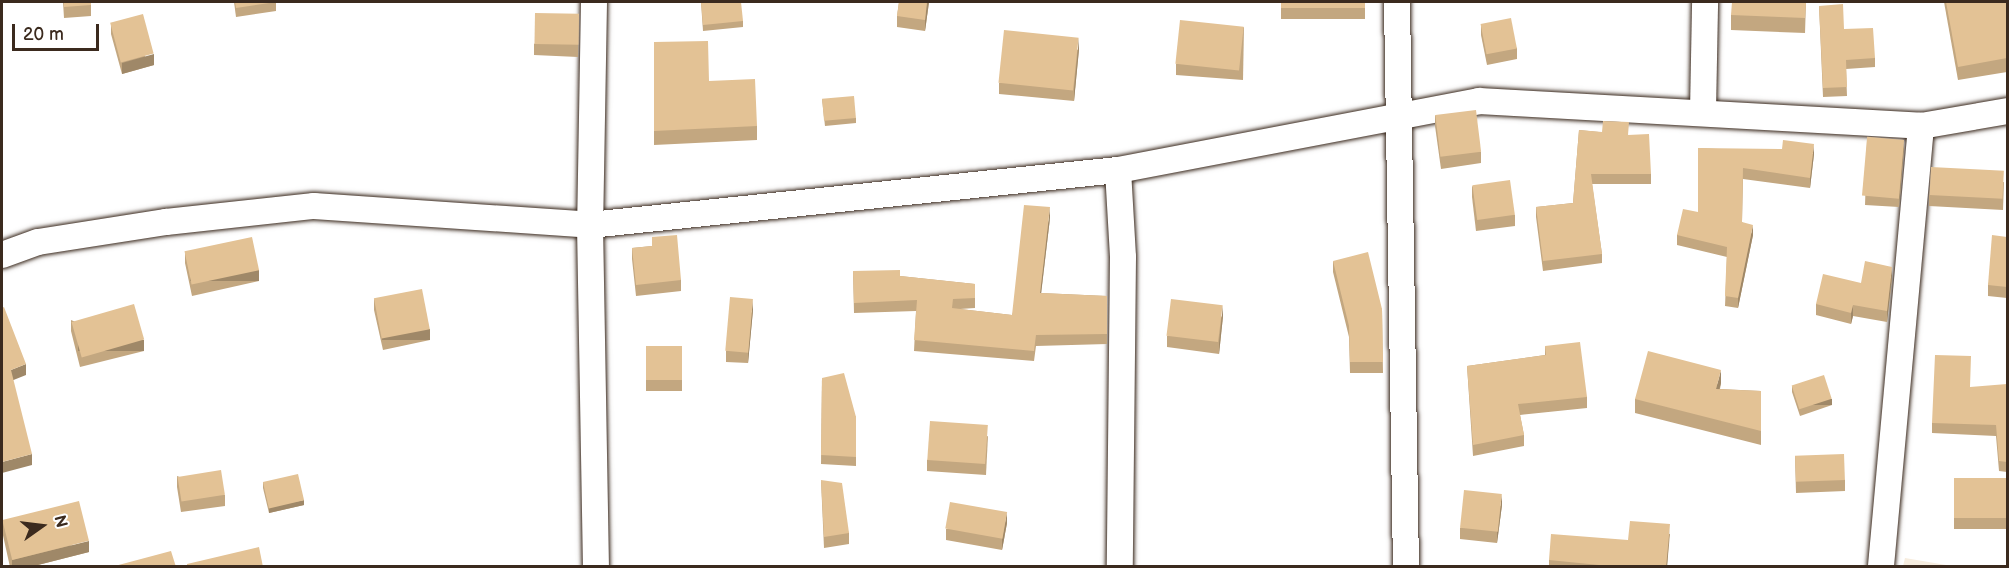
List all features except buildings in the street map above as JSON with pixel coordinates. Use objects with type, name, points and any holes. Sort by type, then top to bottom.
[{"type":"street","points":[[594,2],[590,225],[596,567]]},
{"type":"street","points":[[1397,2],[1406,567]]},
{"type":"street","points":[[1703,111],[1705,2]]},
{"type":"street","points":[[2,255],[38,242],[155,224],[314,206],[590,225],[1118,170],[1479,100],[1703,111],[1921,126],[2007,111]]},
{"type":"street","points":[[1881,567],[1921,126]]},
{"type":"street","points":[[1118,170],[1123,257],[1120,567]]},
{"type":"shaded area","points":[[1905,558],[1952,566],[1903,566]]}]
